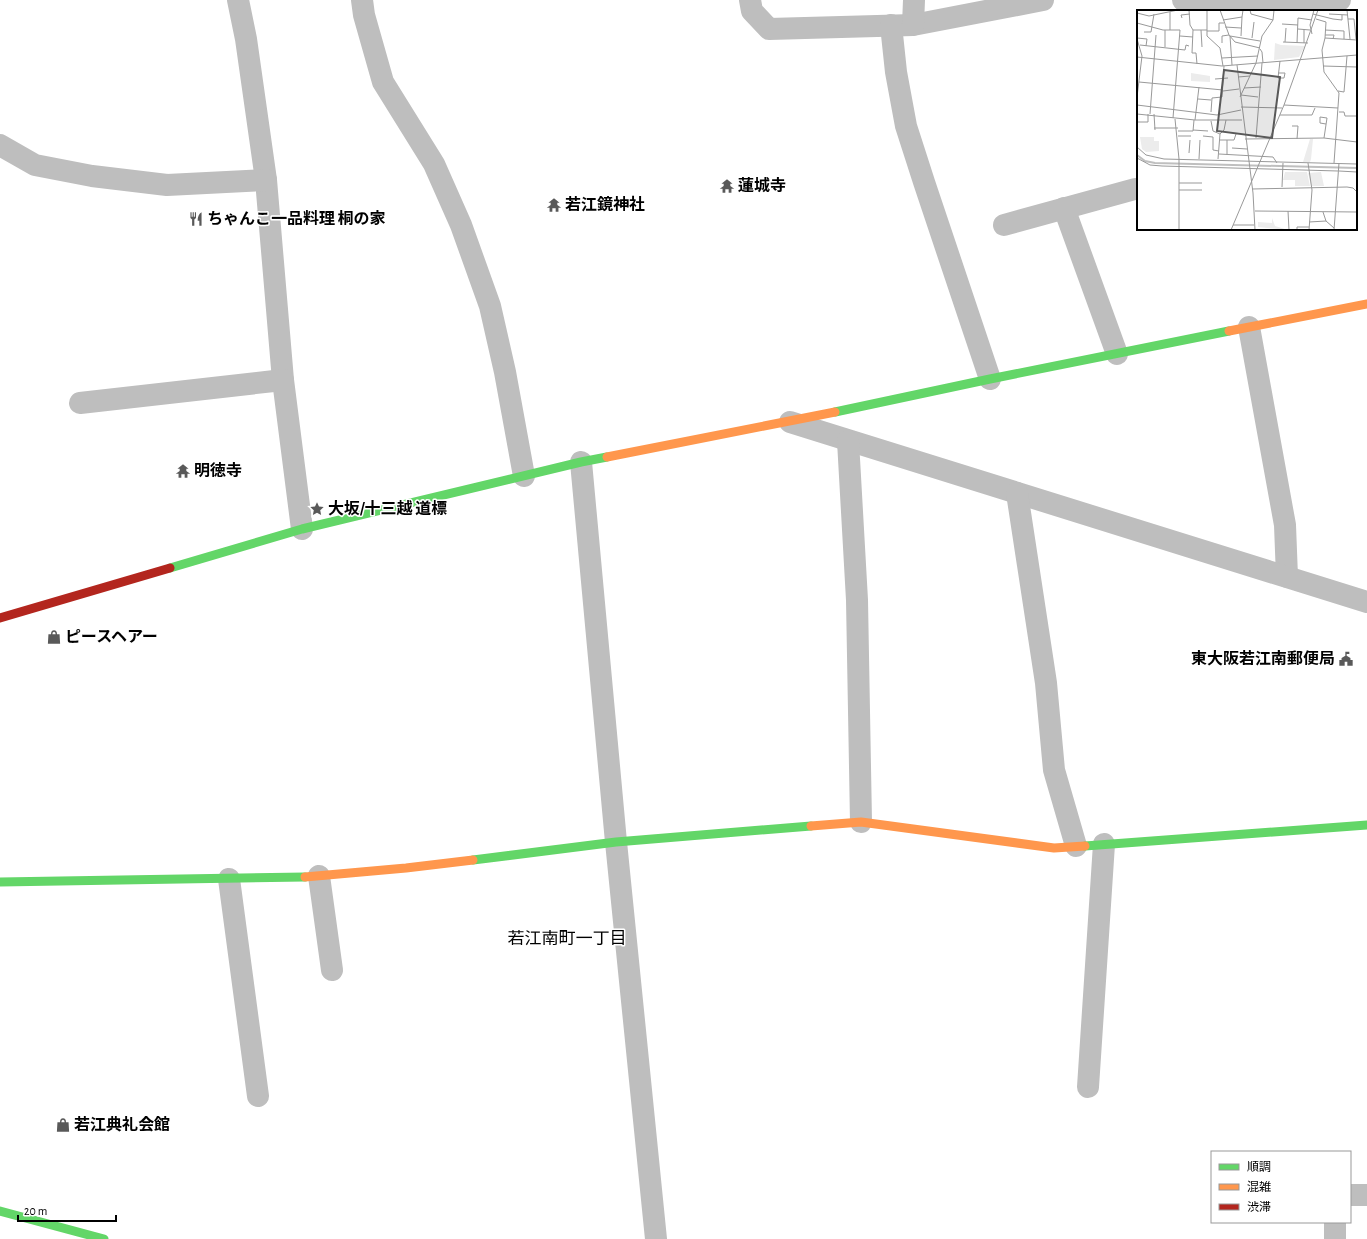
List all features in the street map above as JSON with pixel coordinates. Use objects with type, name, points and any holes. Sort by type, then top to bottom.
[{"type":"street","points":[[238,0],[246,39],[266,180],[283,380],[302,529]]},
{"type":"street","points":[[362,0],[364,15],[384,82],[434,164],[461,225],[490,306],[505,372],[524,476]]},
{"type":"street","points":[[750,0],[752,11],[769,29],[913,25],[1043,0]]},
{"type":"street","points":[[913,25],[914,0]]},
{"type":"street","points":[[1174,0],[1181,10]]},
{"type":"street","points":[[1183,0],[1233,2],[1266,6],[1340,0]]},
{"type":"street","points":[[891,25],[896,72],[906,126],[990,379]]},
{"type":"street","points":[[0,145],[35,165],[92,176],[167,185],[266,180]]},
{"type":"street","points":[[1004,225],[1135,189]]},
{"type":"street","points":[[1064,208],[1117,354]]},
{"type":"street","points":[[0,618],[302,529],[581,462],[790,422],[990,379],[1367,304]]},
{"type":"street","points":[[1249,327],[1286,525],[1287,577]]},
{"type":"street","points":[[80,403],[283,380]]},
{"type":"street","points":[[790,422],[1367,602]]},
{"type":"street","points":[[848,441],[858,600],[861,822]]},
{"type":"street","points":[[581,462],[616,842],[656,1239]]},
{"type":"street","points":[[1017,493],[1046,683],[1054,770],[1076,846]]},
{"type":"street","points":[[0,882],[292,878],[406,868],[616,842],[861,822],[1054,848],[1367,825]]},
{"type":"street","points":[[1088,1087],[1104,844]]},
{"type":"street","points":[[319,876],[332,970]]},
{"type":"street","points":[[229,879],[258,1096]]},
{"type":"street","points":[[1351,1195],[1367,1194]]},
{"type":"street","points":[[0,1211],[104,1239]]},
{"type":"street","points":[[1335,1223],[1335,1239]]},
{"type":"traffic: fast","points":[[835,412],[1229,331]]},
{"type":"traffic: fast","points":[[170,568],[302,529],[607,457]]},
{"type":"traffic: fast","points":[[1085,846],[1367,825]]},
{"type":"traffic: fast","points":[[473,860],[616,842],[811,826]]},
{"type":"traffic: fast","points":[[0,882],[305,877]]},
{"type":"traffic: fast","points":[[0,1211],[104,1239]]},
{"type":"traffic: slow","points":[[1229,331],[1367,304]]},
{"type":"traffic: slow","points":[[607,457],[835,412]]},
{"type":"traffic: slow","points":[[811,826],[861,822],[1054,848],[1085,846]]},
{"type":"traffic: slow","points":[[305,877],[406,868],[473,860]]},
{"type":"traffic: jam","points":[[0,618],[170,568]]},
{"type":"place","name":"蓮城寺","points":[[727,186]]},
{"type":"place","name":"若江鏡神社","points":[[554,205]]},
{"type":"place","name":"ちゃんこ一品料理 桐の家","points":[[196,219]]},
{"type":"place","name":"明徳寺","points":[[183,471]]},
{"type":"place","name":"大坂/十三越 道標","points":[[317,509]]},
{"type":"place","name":"ピースヘアー","points":[[54,637]]},
{"type":"place","name":"東大阪若江南郵便局","points":[[1346,659]]},
{"type":"place","name":"若江典礼会館","points":[[63,1125]]},
{"type":"district","name":"若江南町一丁目","points":[[567,938]]}]
